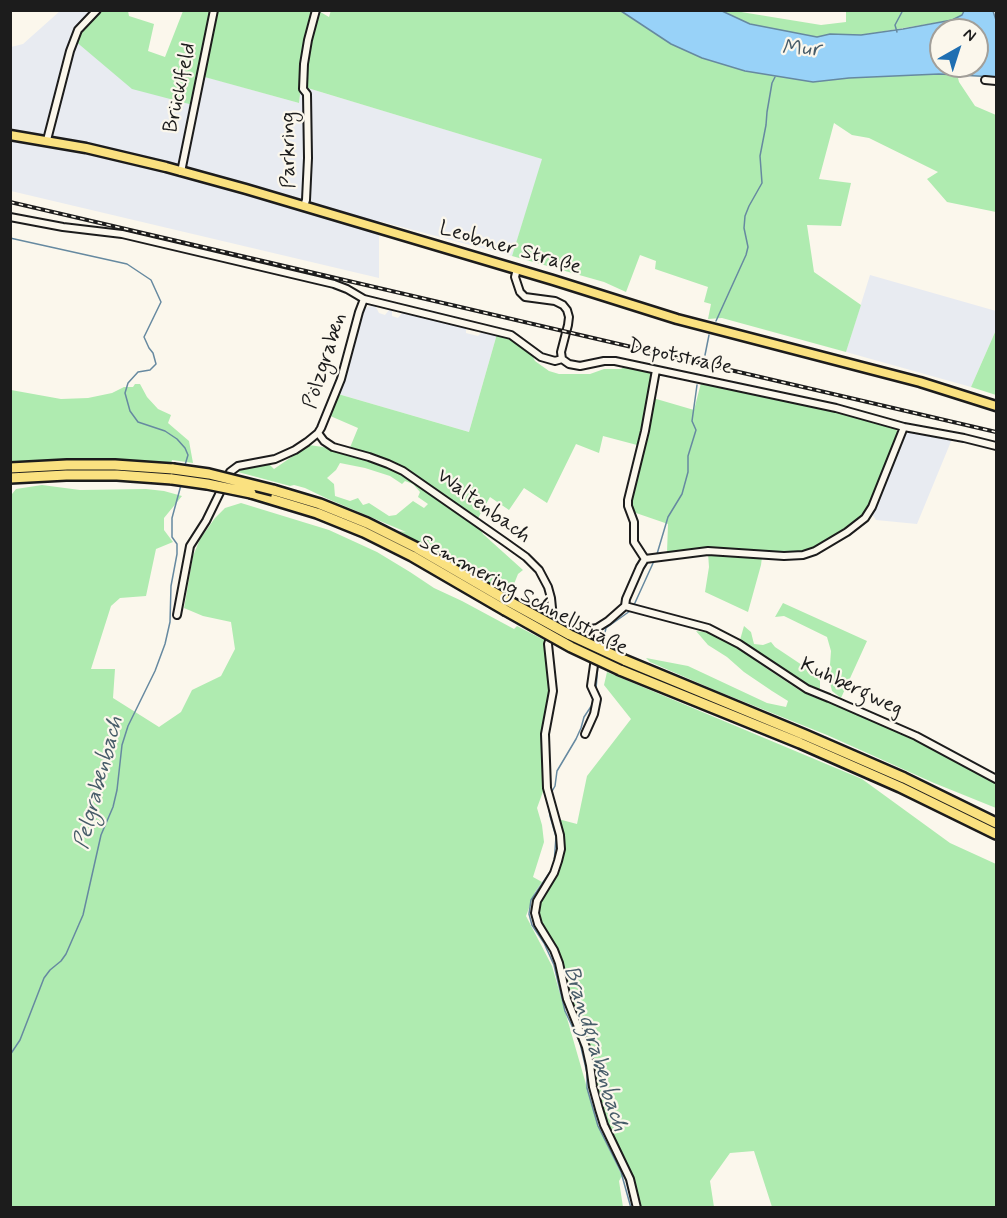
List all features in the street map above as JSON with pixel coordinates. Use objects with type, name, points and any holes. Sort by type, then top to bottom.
[{"type":"highway","name":"Semmering Schnellstraße","points":[[10,468],[115,465],[173,474],[250,493],[317,513],[364,532],[508,606]]},
{"type":"highway","name":"Semmering Schnellstraße","points":[[10,478],[66,474],[219,476],[320,504],[367,523],[417,548],[571,647],[827,744],[904,778],[996,823]]},
{"type":"highway","name":"Semmering Schnellstraße","points":[[622,665],[900,787],[996,834]]},
{"type":"main road","name":"Leobner Straße","points":[[10,135],[86,148],[181,172],[517,269],[677,319],[920,382],[996,406]]},
{"type":"street","points":[[47,140],[70,51],[78,30],[97,10]]},
{"type":"street","name":"Brücklfeld","points":[[181,172],[214,10]]},
{"type":"street","name":"Parkring","points":[[304,206],[308,158],[307,94],[303,89],[304,64],[316,10]]},
{"type":"street","points":[[985,80],[996,81]]},
{"type":"street","name":"Depotstraße","points":[[10,217],[106,231],[334,284],[364,299],[511,335],[541,357],[555,361],[562,359],[568,364],[580,366],[615,361],[836,408],[904,427],[996,446]]},
{"type":"street","points":[[517,269],[515,277],[520,292],[525,297],[555,301],[567,310],[568,325],[561,352],[562,359]]},
{"type":"street","name":"Pölzgraben","points":[[177,615],[190,546],[206,521],[230,472],[238,466],[282,456],[318,433],[341,379],[364,299]]},
{"type":"street","points":[[645,559],[634,542],[634,522],[628,500],[645,431],[656,370]]},
{"type":"street","points":[[645,559],[708,551],[784,556],[803,555],[815,551],[848,532],[865,518],[878,494],[904,427]]},
{"type":"street","name":"Waltenbach","points":[[318,433],[333,447],[369,457],[403,471],[526,557],[544,578],[556,624]]},
{"type":"street","points":[[637,1208],[628,1173],[598,1110],[586,1047],[567,999],[560,963],[538,924],[535,913],[537,901],[554,873],[561,849],[560,835],[547,788],[547,722],[553,691],[549,639],[556,624],[564,621],[586,628],[597,628],[608,621],[625,606],[626,599],[645,559]]},
{"type":"street","name":"Kuhbergweg","points":[[625,606],[708,628],[739,644],[797,684],[916,736],[996,779]]},
{"type":"street","points":[[585,734],[594,714],[597,699],[591,686],[598,637],[597,628]]},
{"type":"shaded area","points":[[60,11],[100,11],[74,40],[299,103],[301,86],[543,159],[512,256],[379,221],[379,278],[11,191],[11,47],[23,44]]},
{"type":"shaded area","points":[[870,275],[996,311],[996,330],[971,387],[846,352]]},
{"type":"shaded area","points":[[372,306],[385,315],[389,310],[392,311],[392,316],[398,318],[405,311],[461,324],[466,328],[466,333],[478,336],[482,332],[497,334],[469,432],[338,394],[362,313],[367,307]]},
{"type":"shaded area","points":[[912,431],[952,439],[917,524],[876,520],[872,514],[878,498],[904,435]]},
{"type":"green space","points":[[317,10],[329,17],[331,10],[621,11],[671,44],[702,58],[745,71],[813,82],[929,74],[929,78],[958,78],[975,106],[996,115],[996,212],[947,202],[927,179],[938,172],[869,138],[852,135],[834,123],[819,179],[851,183],[841,226],[807,225],[814,272],[861,305],[846,352],[722,318],[708,319],[711,304],[704,302],[708,287],[655,269],[656,261],[640,255],[626,292],[604,282],[512,256],[542,159],[301,86],[299,103],[201,76],[193,105],[132,89],[74,40],[100,11],[128,11],[129,16],[154,24],[148,51],[165,57],[183,11]]},
{"type":"green space","points":[[722,11],[735,11],[821,25],[846,22],[846,11],[964,11],[956,18],[929,18],[929,24],[861,35],[830,34],[817,37],[750,24]]},
{"type":"green space","points":[[996,330],[996,395],[971,387]]},
{"type":"green space","points":[[497,334],[518,343],[532,355],[535,361],[549,371],[559,374],[590,374],[604,369],[624,367],[651,373],[644,426],[627,497],[625,498],[637,445],[603,436],[599,453],[576,444],[547,503],[524,488],[509,510],[490,497],[477,520],[397,465],[349,450],[358,428],[328,415],[338,394],[469,432]]},
{"type":"green space","points":[[701,383],[862,418],[896,429],[899,436],[864,515],[838,536],[802,552],[708,548],[667,553],[668,524],[636,513],[630,501],[653,398],[694,410]]},
{"type":"green space","points":[[135,384],[140,384],[147,397],[158,409],[171,415],[168,423],[189,441],[193,463],[172,460],[171,464],[82,459],[11,463],[11,390],[61,399],[88,398],[112,393],[124,387],[133,387]]},
{"type":"green space","points":[[309,445],[391,467],[421,484],[477,523],[483,534],[523,570],[518,574],[510,594],[399,531],[406,532],[305,488],[238,472],[238,469],[268,463],[274,469]],"holes":[[[340,463],[390,476],[402,484],[405,481],[413,484],[420,492],[418,497],[428,504],[424,508],[413,501],[396,515],[389,516],[369,503],[363,505],[358,498],[350,501],[335,496],[334,484],[327,478]]]},
{"type":"green space","points":[[42,485],[80,490],[146,489],[182,496],[164,518],[164,530],[173,542],[156,549],[146,596],[120,598],[111,606],[91,669],[115,669],[113,698],[159,727],[181,712],[192,690],[221,676],[235,649],[231,622],[203,616],[184,608],[193,556],[200,539],[225,508],[241,503],[329,530],[377,552],[434,588],[514,629],[517,626],[546,641],[551,691],[544,733],[545,786],[537,808],[544,842],[533,877],[542,882],[535,892],[526,916],[552,966],[598,1126],[622,1176],[619,1181],[623,1207],[11,1207],[10,495],[16,489]]},
{"type":"green space","points":[[708,553],[762,557],[748,612],[705,592],[709,567]]},
{"type":"green space","points":[[783,603],[867,641],[841,698],[832,691],[829,679],[831,651],[827,637],[784,616],[775,617]]},
{"type":"green space","points":[[744,626],[751,632],[754,644],[763,645],[771,642],[808,669],[820,680],[820,690],[805,685],[740,640]]},
{"type":"green space","points":[[696,631],[712,633],[738,646],[757,662],[799,690],[914,738],[996,782],[996,808],[827,735],[717,691],[650,662],[646,658],[688,666],[767,703],[786,707],[788,701],[708,645]]},
{"type":"green space","points":[[607,672],[862,779],[950,843],[996,864],[996,1207],[772,1207],[754,1151],[730,1153],[710,1181],[714,1207],[639,1207],[630,1171],[613,1141],[603,1116],[595,1088],[589,1050],[583,1030],[573,1011],[560,958],[540,922],[538,911],[540,897],[563,858],[563,841],[558,819],[577,824],[587,776],[631,719],[604,685]]},
{"type":"water","name":"Mur","points":[[621,11],[722,11],[750,24],[817,37],[830,34],[861,35],[929,24],[929,74],[813,82],[745,71],[702,58],[671,44]]},
{"type":"water","points":[[964,11],[993,11],[996,20],[996,77],[989,77],[989,18],[956,18]]},
{"type":"waterway","points":[[897,32],[895,25],[903,10]]},
{"type":"waterway","name":"Brandgrabenbach","points":[[716,321],[748,247],[744,228],[745,216],[762,183],[760,156],[772,83],[775,77]]},
{"type":"waterway","name":"Pelgrabenbach","points":[[10,238],[127,264],[151,280],[161,302],[144,337],[156,364],[150,370],[138,372],[128,383],[125,393],[130,411],[138,422],[165,431],[185,448],[188,455],[185,465]]},
{"type":"waterway","name":"Brandgrabenbach","points":[[705,355],[709,335]]},
{"type":"waterway","name":"Brandgrabenbach","points":[[657,554],[668,517],[682,494],[688,472],[688,456],[696,430],[692,421],[697,385]]},
{"type":"waterway","name":"Pelgrabenbach","points":[[10,1055],[20,1040],[44,978],[66,954],[83,915],[101,835],[113,807],[117,790],[122,745],[128,726],[155,671],[165,644],[170,622],[171,586],[177,554],[177,544],[172,537],[172,518],[181,485]]},
{"type":"waterway","name":"Brandgrabenbach","points":[[634,605],[654,561]]},
{"type":"waterway","name":"Brandgrabenbach","points":[[602,645],[606,628],[630,611]]},
{"type":"waterway","name":"Brandgrabenbach","points":[[596,689],[598,664]]},
{"type":"waterway","name":"Brandgrabenbach","points":[[551,793],[555,786],[557,771],[576,739],[594,698]]},
{"type":"waterway","name":"Brandgrabenbach","points":[[548,801],[556,837],[554,864]]},
{"type":"waterway","name":"Brandgrabenbach","points":[[552,869],[531,900],[529,914],[532,925],[544,943],[554,965],[565,1011],[580,1043],[587,1073],[587,1088],[598,1126],[621,1172],[631,1208]]},
{"type":"railway","points":[[10,202],[996,432]]}]
